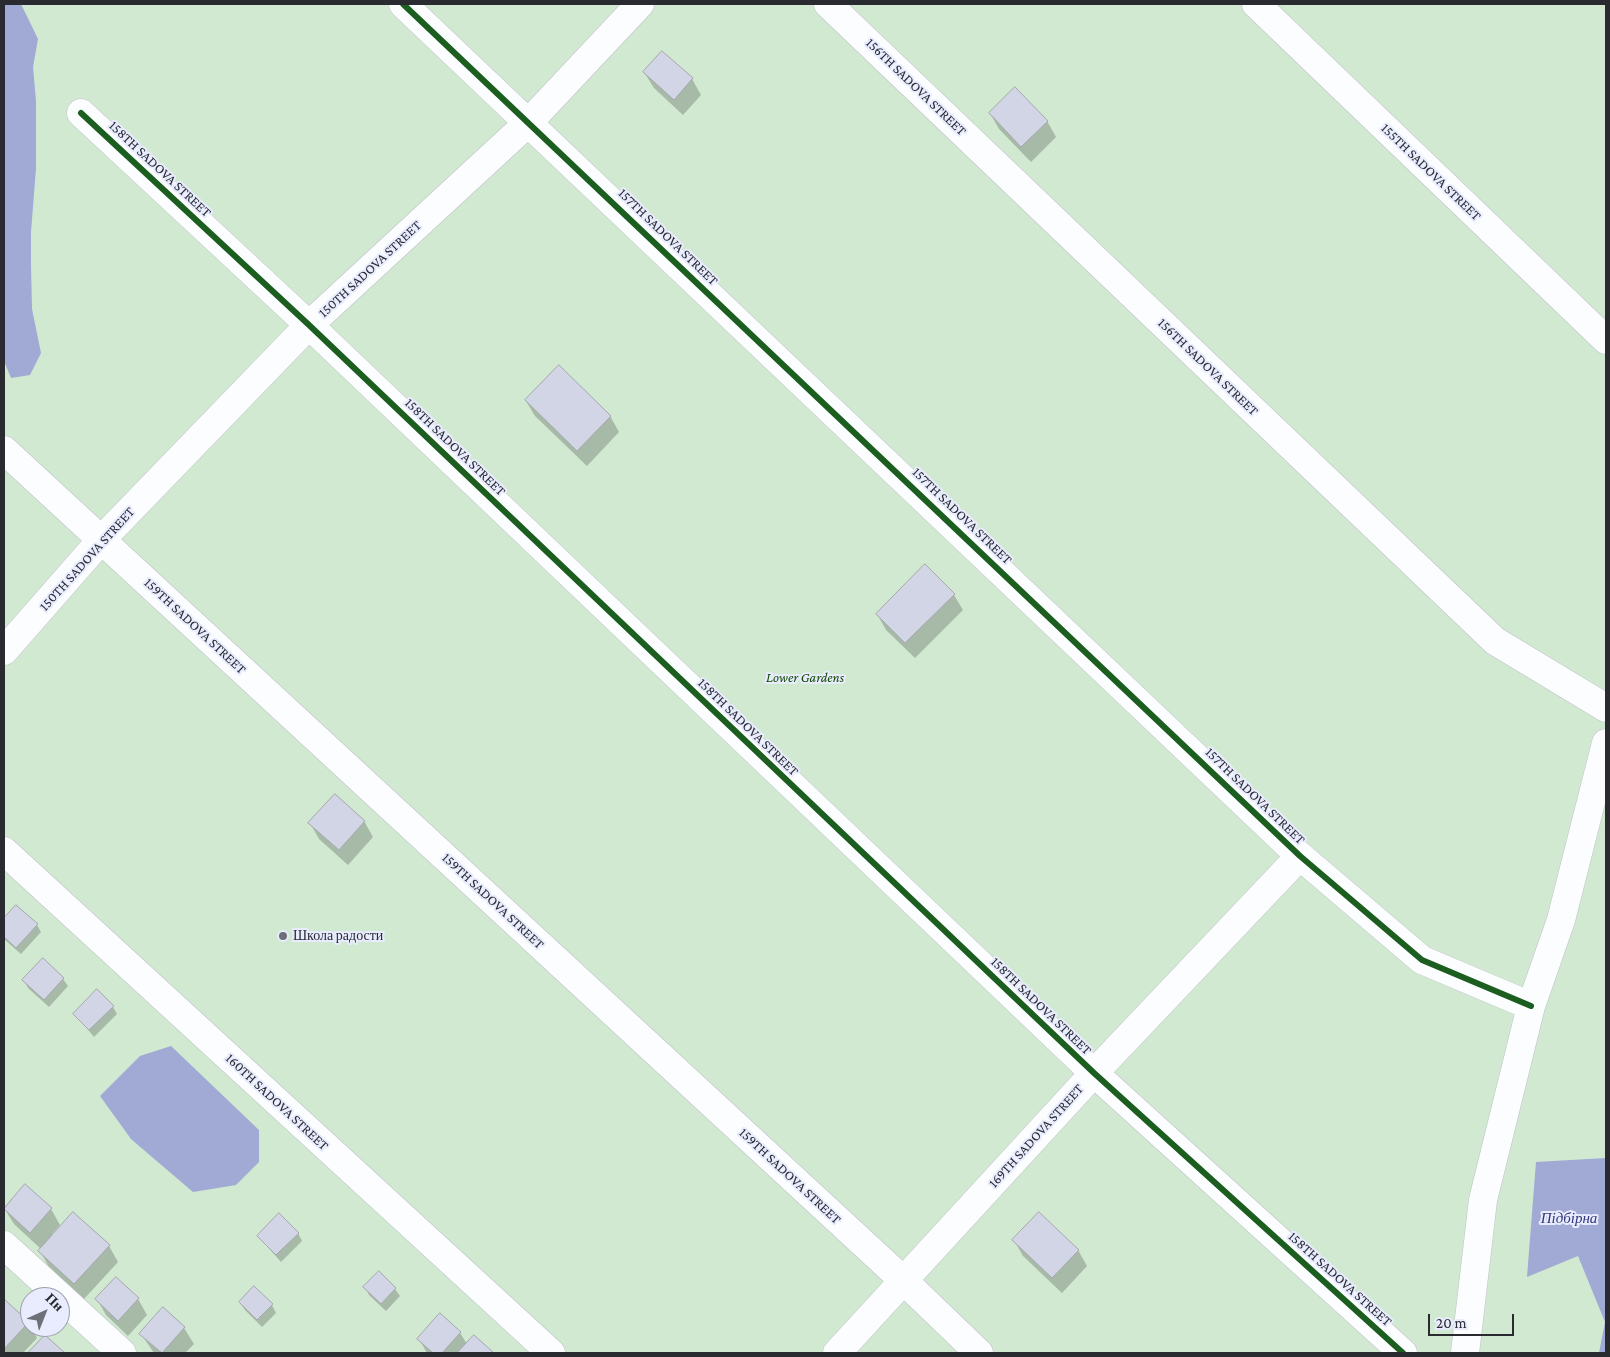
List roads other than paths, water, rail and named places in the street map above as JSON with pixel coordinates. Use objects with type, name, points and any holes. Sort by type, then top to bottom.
[{"type":"street","name":"157TH SADOVA STREET","points":[[404,4],[1300,856],[1422,960],[1531,1006]]},
{"type":"street","name":"150TH SADOVA STREET","points":[[4,651],[102,539],[309,325],[529,122],[640,4]]},
{"type":"street","name":"156TH SADOVA STREET","points":[[828,4],[1495,641],[1606,708]]},
{"type":"street","name":"155TH SADOVA STREET","points":[[1256,4],[1606,340]]},
{"type":"street","name":"158TH SADOVA STREET","points":[[81,113],[309,325],[1094,1073],[1403,1353]]},
{"type":"street","name":"159TH SADOVA STREET","points":[[4,450],[980,1353]]},
{"type":"street","points":[[1465,1353],[1483,1200],[1531,1006],[1561,920],[1606,743]]},
{"type":"street","name":"160TH SADOVA STREET","points":[[4,851],[551,1353]]},
{"type":"street","name":"169TH SADOVA STREET","points":[[837,1353],[1094,1073],[1300,856]]},
{"type":"street","points":[[4,1245],[122,1353]]},
{"type":"water","points":[[4,4],[21,4],[38,39],[33,67],[36,101],[36,168],[31,232],[31,265],[32,309],[41,353],[30,375],[11,378],[4,361]]},
{"type":"water","points":[[171,1046],[259,1130],[259,1162],[236,1185],[193,1192],[131,1139],[100,1096],[140,1056]]},
{"type":"water","name":"Підбірна","points":[[1606,1158],[1606,1353],[1599,1353],[1605,1322],[1578,1256],[1527,1277],[1536,1162]]},
{"type":"place","name":"Школа радости","points":[[283,936]]},
{"type":"park label","name":"Lower Gardens","points":[[805,678]]}]
